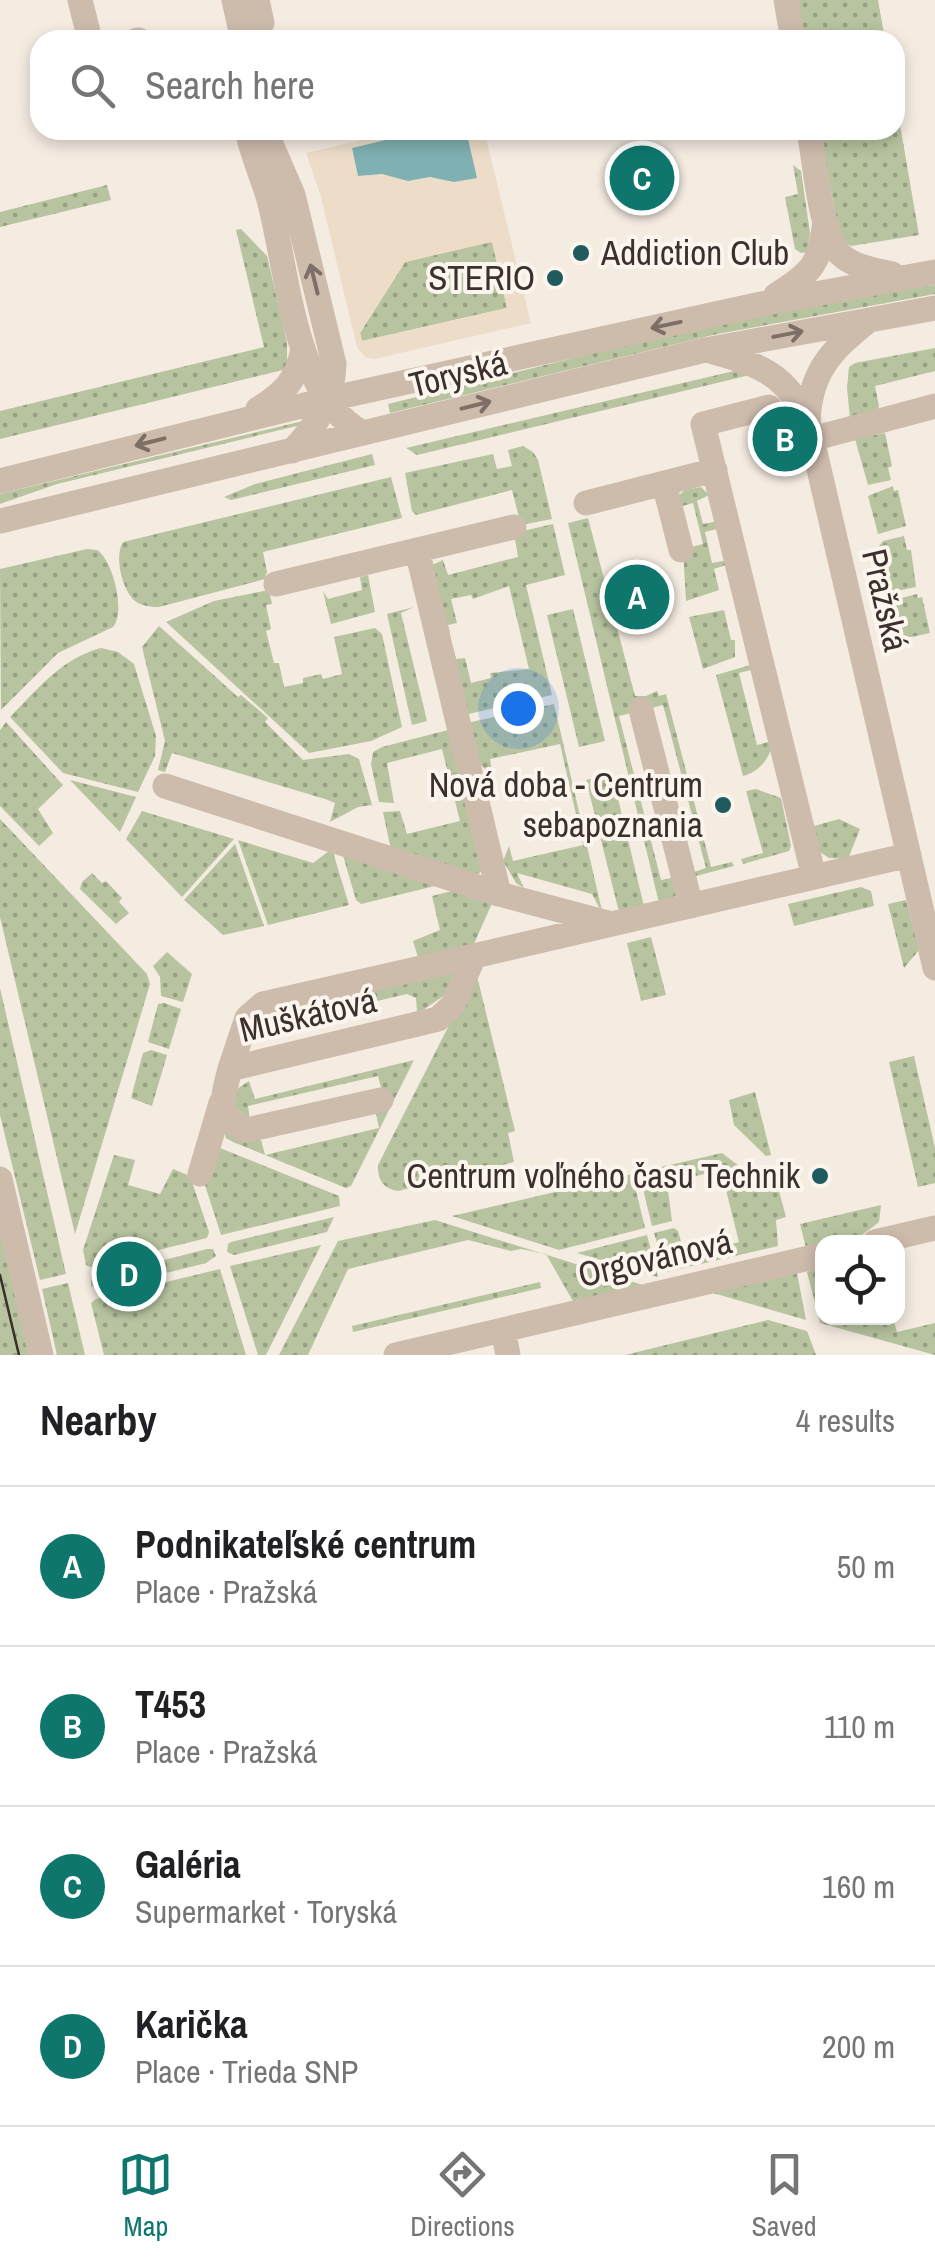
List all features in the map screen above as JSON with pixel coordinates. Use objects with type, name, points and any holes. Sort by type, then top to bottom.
[{"type":"street","points":[[80,0],[88,30]]},
{"type":"street","points":[[216,0],[224,30]]},
{"type":"street","points":[[234,0],[254,21]]},
{"type":"street","points":[[786,0],[791,30]]},
{"type":"street","points":[[262,140],[334,364],[328,399],[316,424],[292,451]]},
{"type":"street","points":[[811,140],[825,221],[838,252],[850,262],[903,277]]},
{"type":"street","points":[[280,194],[304,348],[317,385],[350,424],[364,432]]},
{"type":"street","points":[[761,304],[800,280],[814,266],[825,221]]},
{"type":"street","name":"Toryská","points":[[0,481],[328,399],[761,304],[935,272]]},
{"type":"street","name":"Toryská","points":[[0,521],[704,350],[935,308]]},
{"type":"street","points":[[810,430],[810,395],[824,362],[872,318]]},
{"type":"street","points":[[244,418],[293,382],[304,348]]},
{"type":"street","points":[[704,350],[756,365],[780,379],[797,401],[810,430]]},
{"type":"street","points":[[334,364],[394,385]]},
{"type":"street","points":[[810,430],[935,406]]},
{"type":"street","points":[[769,407],[703,424],[814,877]]},
{"type":"street","name":"Pražská","points":[[810,430],[935,968]]},
{"type":"street","points":[[586,503],[715,470]]},
{"type":"street","points":[[664,483],[681,550]]},
{"type":"street","points":[[276,584],[514,527]]},
{"type":"street","points":[[417,550],[499,894]]},
{"type":"street","points":[[641,710],[691,906]]},
{"type":"street","points":[[165,786],[499,894],[612,924]]},
{"type":"street","name":"Muškátová","points":[[230,1070],[247,1018],[263,1004],[909,855]]},
{"type":"street","name":"Muškátová","points":[[230,1070],[438,1019],[453,1005],[474,956]]},
{"type":"street","points":[[200,1174],[230,1070]]},
{"type":"street","points":[[221,1102],[234,1124],[255,1130],[381,1100]]},
{"type":"street","points":[[0,1179],[41,1355]]},
{"type":"street","points":[[904,1235],[935,1228]]},
{"type":"street","name":"Orgovánová","points":[[396,1355],[506,1343],[815,1257]]},
{"type":"green space","points":[[797,0],[878,0],[883,30],[802,30]]},
{"type":"green space","points":[[821,140],[903,140],[919,235],[851,246],[840,238]]},
{"type":"green space","points":[[793,165],[801,171],[810,233],[807,252],[801,253],[795,249],[785,197],[798,194]]},
{"type":"green space","points":[[107,185],[111,200],[0,227],[0,212]]},
{"type":"green space","points":[[241,229],[267,256],[287,342],[287,369],[0,439],[0,411],[264,347],[236,230]]},
{"type":"green space","points":[[492,241],[507,308],[362,341],[360,333],[405,262]]},
{"type":"green space","points":[[935,285],[935,294],[717,334],[390,413],[388,404],[660,337],[797,308]]},
{"type":"green space","points":[[935,348],[935,371],[875,386],[877,414],[850,418],[849,367]]},
{"type":"green space","points":[[734,371],[750,375],[417,455],[406,448]]},
{"type":"green space","points":[[303,421],[301,425],[57,484],[0,504],[0,494]]},
{"type":"green space","points":[[885,433],[891,480],[868,485],[855,439]]},
{"type":"green space","points":[[523,446],[538,460],[552,519],[521,525],[512,490],[416,515],[412,511],[405,473],[493,454],[497,469],[512,466],[508,450]]},
{"type":"green space","points":[[372,454],[375,465],[231,500],[224,497],[255,484]]},
{"type":"green space","points":[[391,477],[402,518],[263,552],[265,579],[159,607],[136,602],[126,588],[119,564],[123,542]]},
{"type":"green space","points":[[893,486],[894,491],[898,490],[906,526],[878,534],[868,496]]},
{"type":"green space","points":[[701,487],[709,495],[697,501],[703,524],[719,521],[721,528],[705,532],[712,563],[728,560],[729,564],[714,569],[719,590],[686,601],[683,549],[703,544],[693,503],[679,507],[678,496],[685,490]]},
{"type":"green space","points":[[588,518],[635,696],[657,691],[659,696],[666,694],[711,867],[732,862],[734,866],[692,877],[691,873],[706,868],[663,705],[619,716],[661,880],[676,877],[676,896],[659,903],[568,523]]},
{"type":"green space","points":[[553,524],[565,575],[526,585],[552,695],[464,715],[447,648],[453,647],[456,659],[465,658],[471,683],[491,678],[490,673],[529,669],[509,586],[473,599],[471,595],[451,599],[457,623],[448,625],[450,633],[443,635],[432,565],[443,560],[448,575],[518,557],[514,533]]},
{"type":"green space","points":[[904,536],[907,550],[911,550],[916,587],[891,592],[879,546],[883,541]]},
{"type":"green space","points":[[97,550],[103,556],[113,575],[117,620],[113,627],[58,653],[1,710],[0,569]]},
{"type":"green space","points":[[368,575],[375,612],[331,624],[323,591],[328,599],[362,590],[360,577]]},
{"type":"green space","points":[[269,590],[272,604],[266,605],[271,629],[266,631],[284,687],[303,683],[303,678],[321,674],[323,679],[342,674],[334,637],[375,628],[382,634],[402,727],[371,741],[309,753],[166,622],[214,601]]},
{"type":"green space","points":[[917,594],[922,597],[930,633],[902,639],[893,600]]},
{"type":"green space","points":[[414,607],[401,613],[427,721],[412,725],[387,614]]},
{"type":"green space","points":[[573,609],[605,741],[579,747],[547,615]]},
{"type":"green space","points":[[724,610],[731,640],[735,640],[735,657],[703,669],[689,617]]},
{"type":"green space","points":[[159,626],[238,697],[241,695],[268,718],[265,722],[303,760],[349,754],[359,759],[372,805],[358,807],[330,822],[335,803],[325,799],[172,753],[165,772],[158,770],[165,741],[142,647]]},
{"type":"green space","points":[[101,648],[118,652],[134,664],[156,736],[155,756],[138,792],[63,773],[10,717],[62,667]]},
{"type":"green space","points":[[754,664],[755,669],[739,673],[757,745],[772,741],[763,763],[743,776],[716,675]]},
{"type":"green space","points":[[554,704],[603,915],[592,894],[517,873],[524,888],[516,883],[503,861],[509,846],[513,861],[583,845],[560,744],[490,759],[489,773],[477,761],[467,723]]},
{"type":"green space","points":[[6,722],[63,785],[38,809],[53,833],[39,846],[0,806],[0,730]]},
{"type":"green space","points":[[448,730],[481,871],[478,875],[391,850],[383,812],[400,811],[407,834],[460,821],[442,749],[387,763],[394,803],[379,802],[371,764],[373,752],[382,747]]},
{"type":"green space","points":[[612,774],[644,906],[619,912],[586,780]]},
{"type":"green space","points":[[70,780],[136,797],[120,832]]},
{"type":"green space","points":[[756,789],[781,798],[791,846],[789,851],[743,864],[741,859],[763,853],[746,791]]},
{"type":"green space","points":[[142,811],[234,839],[182,897],[126,839]]},
{"type":"green space","points":[[0,819],[147,974],[150,984],[75,1234],[0,917]]},
{"type":"green space","points":[[839,819],[860,829],[848,859],[829,858],[820,852],[814,826]]},
{"type":"green space","points":[[238,840],[313,863],[332,849],[349,905],[268,925]]},
{"type":"green space","points":[[235,844],[264,926],[223,935],[184,900]]},
{"type":"green space","points":[[342,852],[443,884],[361,904],[356,900]]},
{"type":"green space","points":[[92,873],[122,898],[119,902],[129,913],[116,924],[80,889]]},
{"type":"green space","points":[[861,887],[871,891],[874,906],[794,926],[788,904]]},
{"type":"green space","points":[[460,889],[493,901],[473,946],[418,957],[413,941],[440,930],[432,896]]},
{"type":"green space","points":[[906,900],[919,950],[904,968],[888,904]]},
{"type":"green space","points":[[651,937],[666,995],[641,1001],[627,943]]},
{"type":"green space","points":[[167,952],[192,974],[183,1002],[161,996],[160,977],[153,966]]},
{"type":"green space","points":[[461,969],[445,995],[420,1012],[416,998],[407,994],[313,1016],[309,1021],[304,1018],[276,1025],[282,1010]]},
{"type":"green space","points":[[476,972],[515,1131],[508,1133],[514,1162],[393,1190],[380,1179],[378,1165]]},
{"type":"green space","points":[[0,988],[66,1274],[40,1280],[0,1115]]},
{"type":"green space","points":[[158,1004],[181,1009],[169,1049],[148,1042]]},
{"type":"green space","points":[[151,1050],[167,1055],[152,1106],[131,1098],[143,1053]]},
{"type":"green space","points":[[914,1056],[935,1148],[935,1183],[918,1187],[889,1062]]},
{"type":"green space","points":[[414,1060],[351,1186],[346,1188],[233,1142],[226,1138],[222,1125],[241,1139],[261,1140],[265,1155],[379,1128],[376,1113],[387,1109],[378,1076],[248,1106],[250,1120],[235,1107],[237,1089],[249,1081],[255,1099]]},
{"type":"green space","points":[[755,1092],[771,1155],[766,1156],[734,1125],[729,1100]]},
{"type":"green space","points":[[215,1146],[339,1196],[340,1206],[221,1235],[204,1182]]},
{"type":"green space","points":[[722,1153],[763,1184],[776,1180],[786,1217],[776,1220],[778,1246],[666,1272],[654,1233],[674,1228],[685,1256],[739,1242],[721,1170],[667,1183],[672,1221],[652,1226],[639,1172]]},
{"type":"green space","points":[[114,1155],[135,1160],[128,1185],[160,1194],[173,1169],[190,1176],[209,1232],[207,1238],[86,1265],[83,1250]]},
{"type":"green space","points":[[632,1174],[645,1228],[559,1250],[452,1216]]},
{"type":"green space","points":[[881,1205],[879,1222],[862,1235],[815,1235],[815,1246],[806,1248],[800,1224]]},
{"type":"green space","points":[[334,1217],[327,1232],[234,1255],[227,1252],[231,1242]]},
{"type":"green space","points":[[0,1218],[32,1355],[0,1355]]},
{"type":"green space","points":[[435,1220],[540,1253],[511,1251],[468,1240],[348,1269],[308,1355],[279,1355],[338,1241]]},
{"type":"green space","points":[[647,1235],[658,1277],[577,1253]]},
{"type":"green space","points":[[321,1245],[266,1355],[258,1355],[230,1266]]},
{"type":"green space","points":[[213,1249],[216,1256],[206,1263],[99,1290],[91,1286],[91,1280],[98,1277]]},
{"type":"green space","points":[[547,1255],[646,1286],[574,1303]]},
{"type":"green space","points":[[220,1269],[246,1355],[104,1355],[91,1303],[96,1299]]},
{"type":"green space","points":[[815,1269],[815,1303],[807,1272]]},
{"type":"green space","points":[[797,1273],[806,1320],[713,1293],[714,1290]]},
{"type":"green space","points":[[540,1282],[541,1288],[353,1332],[352,1326]]},
{"type":"green space","points":[[68,1283],[85,1355],[57,1355],[42,1289]]},
{"type":"green space","points":[[768,1320],[807,1331],[816,1355],[625,1355]]},
{"type":"green space","points":[[935,1323],[935,1355],[827,1325],[895,1325],[897,1332]]},
{"type":"shaded area","points":[[362,140],[385,140],[352,148],[358,176],[382,174],[408,181],[430,177],[454,182],[476,178],[468,140],[486,140],[531,323],[374,359],[365,357],[357,347],[321,197],[306,153]],"holes":[[[492,242],[507,308],[362,341],[360,332],[405,262]]]},
{"type":"water","points":[[385,140],[468,140],[477,178],[454,182],[430,177],[408,181],[382,174],[358,176],[352,148]]},
{"type":"tram line","points":[[0,1275],[19,1355]]},
{"type":"place","name":"Galéria","points":[[642,178]]},
{"type":"place","name":"Addiction Club","points":[[581,253]]},
{"type":"place","name":"STERIO","points":[[555,278]]},
{"type":"place","name":"T453","points":[[785,439]]},
{"type":"place","name":"Podnikateľské centrum","points":[[637,597]]},
{"type":"place","name":"Nová doba - Centrum sebapoznania","points":[[723,805]]},
{"type":"place","name":"Centrum voľného času Technik","points":[[820,1176]]},
{"type":"place","name":"Karička","points":[[129,1274]]}]
